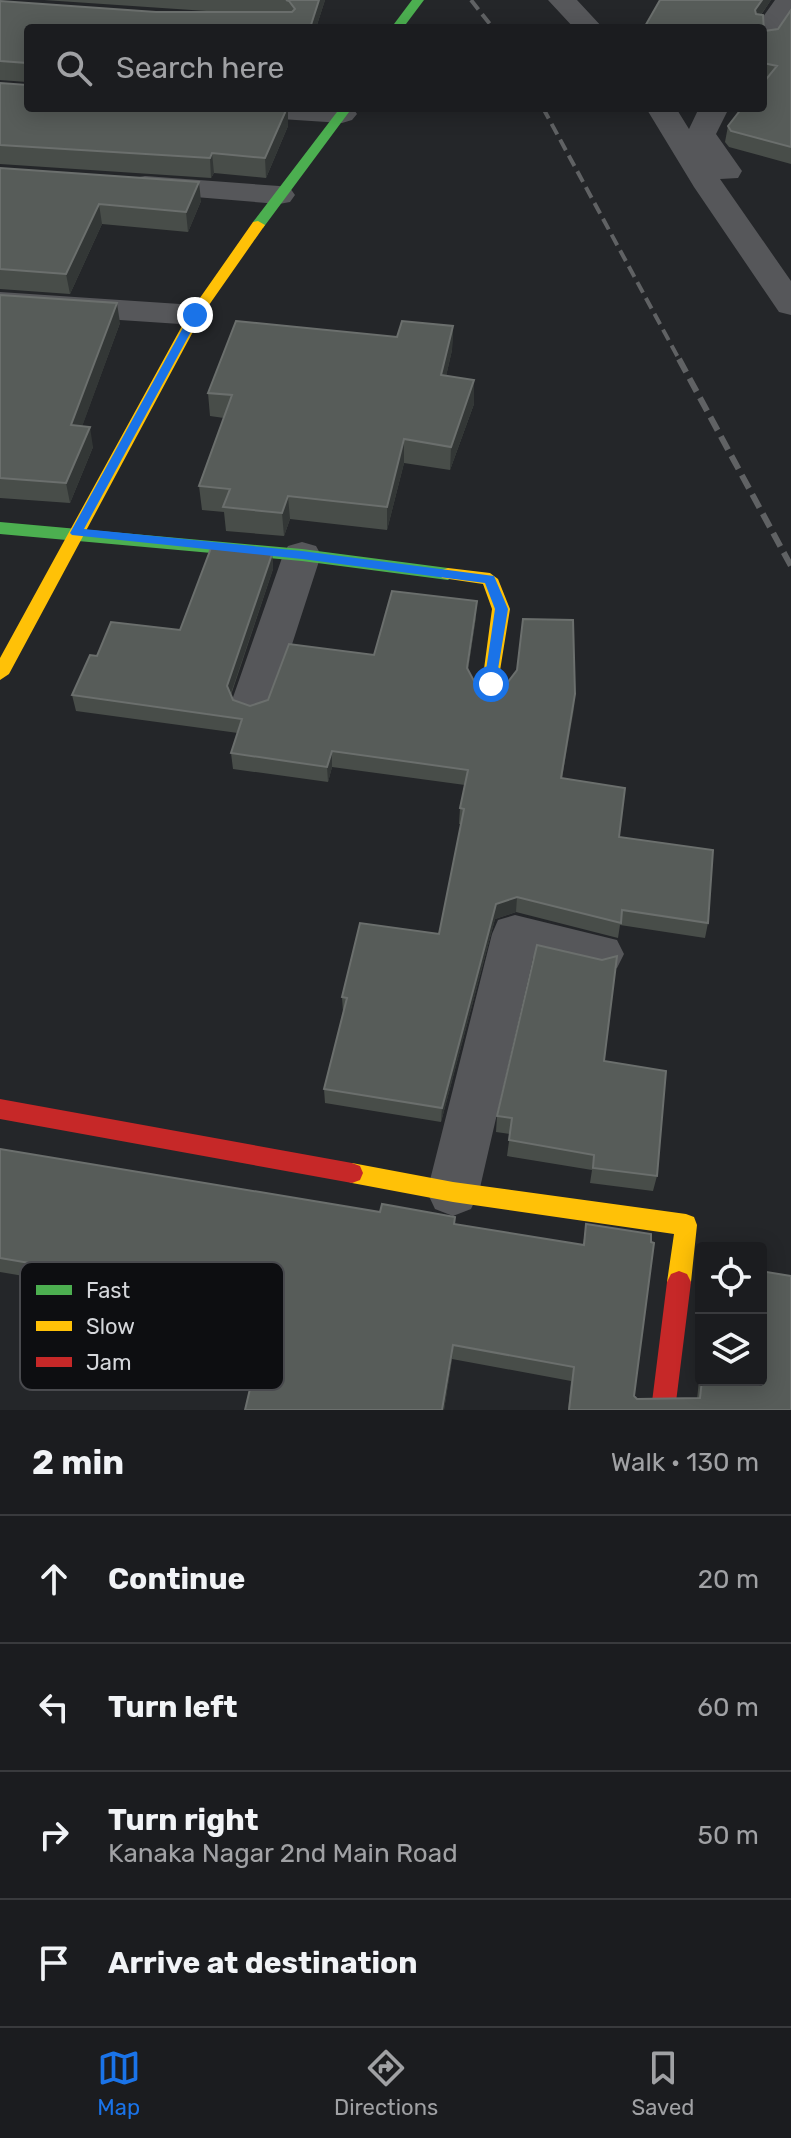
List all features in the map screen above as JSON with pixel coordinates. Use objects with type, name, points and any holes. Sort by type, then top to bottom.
[{"type":"street","points":[[400,24],[418,0]]},
{"type":"street","points":[[562,0],[585,24]]},
{"type":"street","points":[[767,31],[789,0]]},
{"type":"street","points":[[4,659],[195,315],[279,195],[343,112]]},
{"type":"street","points":[[663,112],[710,187],[791,305]]},
{"type":"street","points":[[712,112],[701,134],[729,172],[731,190],[724,204]]},
{"type":"street","points":[[109,182],[279,195]]},
{"type":"street","points":[[0,302],[195,315]]},
{"type":"street","points":[[0,528],[302,555],[490,579],[501,609],[491,684]]},
{"type":"street","points":[[252,703],[302,555]]},
{"type":"street","points":[[453,1192],[515,934],[600,954]]},
{"type":"street","points":[[0,1109],[453,1192],[686,1225],[663,1410]]},
{"type":"building","points":[[286,0],[319,0],[311,24],[24,24],[24,63],[0,61],[0,1],[156,12],[292,12],[295,9]]},
{"type":"building","points":[[660,0],[762,0],[755,10],[756,14],[763,15],[764,24],[646,24]]},
{"type":"building","points":[[791,10],[791,147],[731,131],[728,126],[739,112],[767,112],[767,78],[777,66],[767,64],[767,31],[778,29]]},
{"type":"building","points":[[0,83],[24,85],[24,112],[285,112],[265,158],[212,153],[210,158],[0,145]]},
{"type":"building","points":[[0,168],[199,182],[186,212],[99,204],[66,274],[0,269]]},
{"type":"building","points":[[0,295],[117,303],[71,425],[90,427],[66,483],[0,478]]},
{"type":"building","points":[[236,321],[397,337],[402,321],[453,326],[441,375],[474,380],[451,447],[404,439],[387,507],[288,496],[282,513],[223,507],[230,489],[199,486],[232,395],[208,393]]},
{"type":"building","points":[[211,548],[272,554],[227,686],[233,700],[250,706],[268,700],[289,644],[374,655],[392,591],[477,601],[467,668],[474,681],[491,687],[508,682],[517,670],[523,619],[573,620],[575,694],[561,778],[625,788],[619,837],[713,850],[708,923],[622,910],[621,923],[517,897],[496,904],[442,1108],[324,1089],[347,998],[342,997],[360,923],[439,934],[464,809],[460,808],[468,770],[332,751],[327,767],[231,753],[242,719],[72,695],[90,655],[97,656],[111,622],[180,630]]},
{"type":"building","points":[[537,945],[602,960],[617,956],[604,1061],[666,1071],[657,1176],[593,1168],[594,1155],[509,1140],[512,1118],[497,1116]]},
{"type":"building","points":[[0,1149],[380,1212],[382,1204],[455,1217],[454,1224],[584,1245],[586,1224],[651,1234],[651,1242],[654,1243],[634,1396],[637,1399],[700,1398],[701,1386],[767,1386],[767,1272],[791,1276],[791,1410],[569,1410],[574,1367],[453,1345],[442,1410],[245,1410],[250,1390],[284,1390],[284,1262],[23,1262],[0,1258]]},
{"type":"railway","points":[[471,0],[490,24]]},
{"type":"railway","points":[[545,112],[680,361]]},
{"type":"railway","points":[[679,359],[791,566]]},
{"type":"traffic: fast","points":[[400,24],[418,0]]},
{"type":"traffic: fast","points":[[258,225],[343,112]]},
{"type":"traffic: fast","points":[[0,528],[302,555],[448,574]]},
{"type":"traffic: slow","points":[[0,674],[195,315],[258,225]]},
{"type":"traffic: slow","points":[[448,574],[490,579],[501,609],[491,684]]},
{"type":"traffic: slow","points":[[352,1173],[453,1192],[686,1225],[679,1282]]},
{"type":"traffic: jam","points":[[0,1109],[352,1173]]},
{"type":"traffic: jam","points":[[663,1410],[679,1282]]},
{"type":"route","points":[[195,315],[76,533],[302,555],[490,579],[501,609],[491,684]]}]
